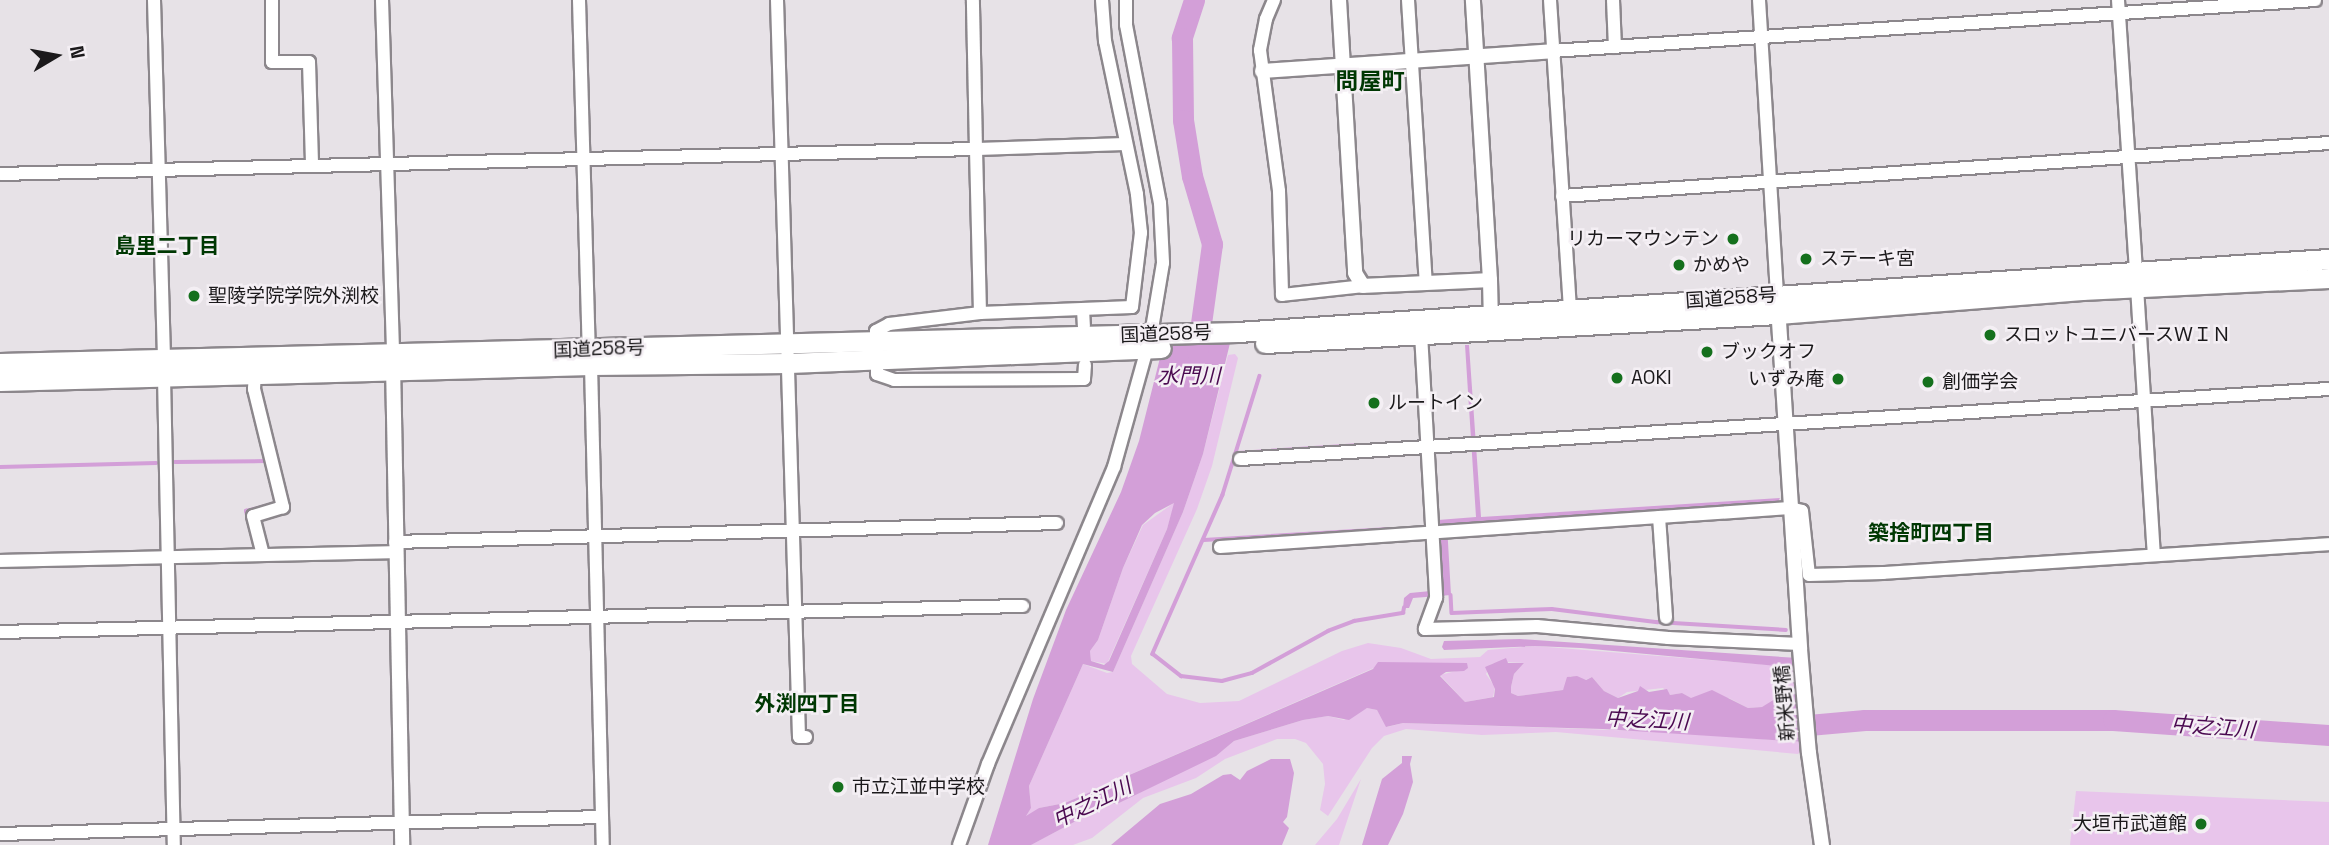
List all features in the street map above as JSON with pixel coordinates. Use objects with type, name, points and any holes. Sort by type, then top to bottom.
[{"type":"highway","name":"国道258号","points":[[0,381],[164,368],[789,354],[1238,338],[2137,280],[2329,258]]},
{"type":"highway","name":"国道258号","points":[[2137,280],[2329,278]]},
{"type":"highway","name":"国道258号","points":[[1238,338],[1421,334],[1570,309],[1778,304]]},
{"type":"highway","name":"国道258号","points":[[0,363],[255,374],[393,363]]},
{"type":"street","points":[[154,0],[174,845]]},
{"type":"street","points":[[272,0],[272,62],[309,62],[312,166]]},
{"type":"street","points":[[382,0],[393,363],[402,845]]},
{"type":"street","points":[[579,0],[603,845]]},
{"type":"street","points":[[777,0],[799,737],[806,737]]},
{"type":"street","points":[[974,0],[979,313]]},
{"type":"street","points":[[1085,365],[1084,379],[894,380],[877,374],[876,331],[889,324],[979,313],[1132,307],[1141,233],[1137,194],[1105,41],[1102,0]]},
{"type":"street","points":[[959,845],[988,764],[1114,467],[1153,342],[1163,263],[1160,203],[1126,25],[1126,0]]},
{"type":"street","points":[[1273,0],[1260,50],[1279,191],[1282,295],[1363,286],[1490,279]]},
{"type":"street","points":[[1339,0],[1355,274],[1363,286]]},
{"type":"street","points":[[1408,0],[1426,283]]},
{"type":"street","points":[[1473,0],[1491,322]]},
{"type":"street","points":[[1550,0],[1570,309]]},
{"type":"street","points":[[1613,0],[1615,47]]},
{"type":"street","points":[[1759,0],[1778,304]]},
{"type":"street","points":[[1262,71],[1615,47],[2118,7],[2315,0]]},
{"type":"street","points":[[2118,7],[2154,554]]},
{"type":"street","points":[[1562,196],[2329,143]]},
{"type":"street","points":[[0,174],[1126,144]]},
{"type":"street","name":"新米野橋","points":[[1778,304],[1800,646],[1809,753],[1822,845]]},
{"type":"street","points":[[1083,309],[1084,326]]},
{"type":"street","points":[[1421,334],[1426,447],[1440,532],[1436,592],[1424,629],[1537,626],[1800,646]]},
{"type":"street","points":[[255,374],[254,389],[283,507],[253,516],[263,555]]},
{"type":"street","points":[[1240,458],[2329,389]]},
{"type":"street","points":[[1220,547],[1790,508],[1802,511],[1809,575],[1883,573],[2329,544]]},
{"type":"street","points":[[1659,517],[1666,618]]},
{"type":"street","points":[[0,561],[263,555],[595,537],[1058,523]]},
{"type":"street","points":[[0,632],[1023,606]]},
{"type":"street","points":[[0,834],[602,817]]},
{"type":"shaded area","points":[[1235,354],[1238,358],[1212,466],[1197,509],[1131,656],[1132,664],[1167,694],[1200,703],[1239,701],[1342,651],[1368,643],[1401,648],[1431,659],[1480,657],[1488,650],[1535,646],[1794,667],[1796,695],[1783,697],[1762,707],[1748,708],[1729,698],[1690,698],[1682,693],[1670,695],[1663,688],[1627,692],[1618,698],[1604,691],[1592,677],[1585,680],[1570,676],[1563,690],[1518,696],[1511,693],[1511,687],[1514,674],[1524,663],[1504,662],[1491,664],[1486,674],[1495,687],[1493,697],[1465,702],[1440,675],[1468,668],[1376,667],[1065,803],[1039,808],[1032,815],[1025,816],[1031,808],[1029,786],[1083,664],[1107,673],[1113,672],[1183,512],[1203,454],[1228,355]]},
{"type":"shaded area","points":[[1175,502],[1167,529],[1107,664],[1091,661],[1090,651],[1098,640],[1123,568],[1143,525]]},
{"type":"shaded area","points":[[1367,708],[1377,710],[1387,727],[1403,723],[1672,732],[1799,742],[1801,751],[1798,754],[1556,732],[1482,735],[1406,729],[1384,736],[1372,748],[1328,816],[1320,810],[1325,784],[1323,764],[1306,743],[1295,739],[1277,739],[1225,759],[1196,778],[1143,798],[1092,838],[1073,845],[1031,845],[1106,805],[1119,803],[1222,751],[1234,741],[1303,720],[1328,716],[1344,720]]},
{"type":"shaded area","points":[[1361,779],[1339,845],[1315,845],[1337,819]]},
{"type":"shaded area","name":"大垣市武道館","points":[[2076,791],[2329,802],[2329,845],[2070,845]]},
{"type":"water","points":[[1231,339],[1203,454],[1183,512],[1113,672],[1083,664],[1029,786],[1031,808],[1026,816],[1039,808],[1065,803],[1373,669],[1378,662],[1467,663],[1468,668],[1464,671],[1446,672],[1440,676],[1465,702],[1494,697],[1495,689],[1485,667],[1506,658],[1508,663],[1524,663],[1514,674],[1511,687],[1511,693],[1518,696],[1563,690],[1567,677],[1577,676],[1586,680],[1592,677],[1604,691],[1618,698],[1638,691],[1640,686],[1649,692],[1667,689],[1670,695],[1682,693],[1691,698],[1712,690],[1748,708],[1762,707],[1775,699],[1800,694],[1804,742],[1603,729],[1403,723],[1386,727],[1377,710],[1367,708],[1349,720],[1328,716],[1303,720],[1234,741],[1216,756],[1119,803],[1106,805],[1031,845],[988,845],[1033,699],[1066,610],[1121,492],[1139,441],[1164,342]],"holes":[[[1174,503],[1167,529],[1109,661],[1104,665],[1091,661],[1090,651],[1098,640],[1123,568],[1142,525],[1155,513]]]},
{"type":"water","points":[[1465,345],[1469,345],[1481,517],[1780,498],[1777,504],[1447,525],[1451,595],[1413,598],[1409,608],[1403,608],[1404,598],[1410,593],[1441,590],[1438,520],[1476,517]]},
{"type":"water","points":[[1520,639],[1798,658],[1799,668],[1581,648],[1535,646],[1444,650],[1442,647],[1444,641]]},
{"type":"water","points":[[1402,756],[1412,756],[1410,764],[1413,782],[1403,814],[1388,845],[1362,845],[1382,779],[1402,763]]},
{"type":"water","points":[[1271,759],[1290,759],[1294,773],[1287,817],[1283,822],[1289,828],[1282,845],[1111,845],[1160,804],[1191,794],[1223,775],[1231,774],[1240,780],[1247,771]]},
{"type":"waterway","name":"水門川","points":[[1194,0],[1182,38],[1183,120],[1192,176],[1212,244],[1197,352]]},
{"type":"waterway","points":[[1260,376],[1223,495],[1153,654],[1181,676],[1222,681],[1252,673],[1328,631],[1354,621],[1403,613],[1404,608]]},
{"type":"waterway","points":[[1238,453],[1360,445]]},
{"type":"waterway","points":[[175,462],[266,461]]},
{"type":"waterway","points":[[0,467],[156,463]]},
{"type":"waterway","points":[[248,521],[246,511],[266,506]]},
{"type":"waterway","points":[[1204,540],[1389,529]]},
{"type":"waterway","points":[[1451,595],[1452,613],[1552,609],[1657,622],[1786,630]]},
{"type":"waterway","name":"中之江川","points":[[1786,727],[1865,720],[2113,720],[2329,735]]},
{"type":"place","name":"リカーマウンテン","points":[[1733,239]]},
{"type":"place","name":"ステーキ宮","points":[[1806,259]]},
{"type":"place","name":"かめや","points":[[1679,265]]},
{"type":"place","name":"聖陵学院学院外渕校","points":[[194,296]]},
{"type":"place","name":"スロットユニバースＷＩＮ","points":[[1990,335]]},
{"type":"place","name":"ブックオフ","points":[[1707,352]]},
{"type":"place","name":"AOKI","points":[[1617,378]]},
{"type":"place","name":"いずみ庵","points":[[1838,379]]},
{"type":"place","name":"創価学会","points":[[1928,382]]},
{"type":"place","name":"ルートイン","points":[[1374,403]]},
{"type":"place","name":"市立江並中学校","points":[[838,787]]},
{"type":"place","name":"大垣市武道館","points":[[2201,824]]},
{"type":"district","name":"問屋町","points":[[1370,81]]},
{"type":"district","name":"島里二丁目","points":[[167,246]]},
{"type":"district","name":"築捨町四丁目","points":[[1931,533]]},
{"type":"district","name":"外渕四丁目","points":[[807,704]]}]
